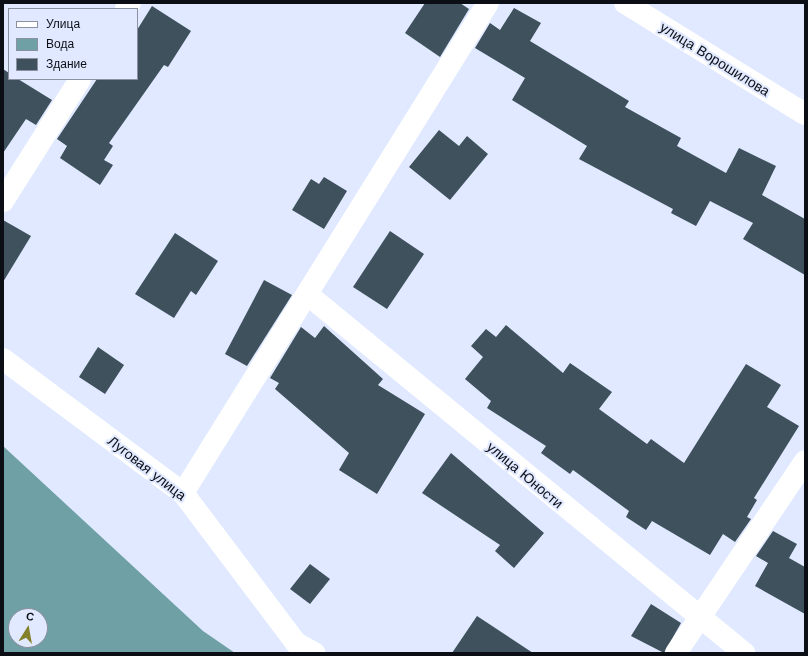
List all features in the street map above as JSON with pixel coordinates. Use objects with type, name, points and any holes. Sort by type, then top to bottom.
[{"type":"street","points":[[183,493],[488,3]]},
{"type":"street","name":"улица Ворошилова","points":[[625,3],[805,114]]},
{"type":"street","points":[[3,201],[79,80]]},
{"type":"street","name":"улица Юности","points":[[307,294],[698,618],[744,653]]},
{"type":"street","name":"Луговая улица","points":[[3,360],[183,493],[296,643],[314,653]]},
{"type":"street","points":[[676,653],[698,618],[805,461]]},
{"type":"water","points":[[3,446],[203,631],[235,653],[3,653]]},
{"type":"building","points":[[425,3],[460,3],[469,9],[440,57],[405,33]]},
{"type":"building","points":[[152,6],[191,31],[168,67],[164,65],[109,143],[113,146],[104,160],[113,165],[100,185],[60,158],[67,146],[57,139],[96,80],[138,80],[138,28]]},
{"type":"building","points":[[514,8],[541,23],[530,41],[629,101],[625,107],[681,138],[677,146],[726,173],[739,148],[776,166],[762,195],[805,219],[805,275],[743,239],[753,223],[710,201],[696,226],[671,213],[673,209],[579,159],[587,146],[512,100],[525,78],[475,48],[490,23],[500,30]]},
{"type":"building","points":[[3,69],[8,72],[8,80],[20,80],[52,100],[36,125],[26,119],[3,153]]},
{"type":"building","points":[[439,130],[459,146],[467,136],[488,154],[450,200],[409,167]]},
{"type":"building","points":[[324,177],[347,191],[324,229],[292,210],[311,179],[319,184]]},
{"type":"building","points":[[3,220],[31,236],[3,282]]},
{"type":"building","points":[[390,231],[424,254],[387,309],[353,287]]},
{"type":"building","points":[[175,233],[218,261],[196,295],[191,291],[174,318],[135,294]]},
{"type":"building","points":[[264,280],[292,295],[247,366],[225,354]]},
{"type":"building","points":[[506,325],[563,373],[570,363],[612,392],[599,409],[647,444],[651,439],[684,463],[746,364],[781,385],[767,407],[799,426],[754,498],[757,500],[747,517],[751,519],[735,542],[723,534],[710,555],[652,521],[646,530],[626,517],[629,511],[573,470],[570,474],[541,453],[546,446],[487,408],[491,401],[465,379],[483,357],[471,346],[486,329],[496,337]]},
{"type":"building","points":[[324,326],[383,379],[378,385],[425,414],[377,494],[339,470],[349,453],[275,389],[279,383],[270,378],[301,327],[315,338]]},
{"type":"building","points":[[98,347],[124,365],[105,394],[79,377]]},
{"type":"building","points":[[451,453],[544,533],[514,568],[495,551],[500,545],[422,493]]},
{"type":"building","points":[[773,531],[797,544],[789,558],[805,567],[805,614],[755,586],[768,563],[756,556]]},
{"type":"building","points":[[310,564],[330,579],[310,604],[290,589]]},
{"type":"building","points":[[651,604],[681,623],[664,653],[631,636]]},
{"type":"building","points":[[477,616],[533,653],[452,653]]}]
